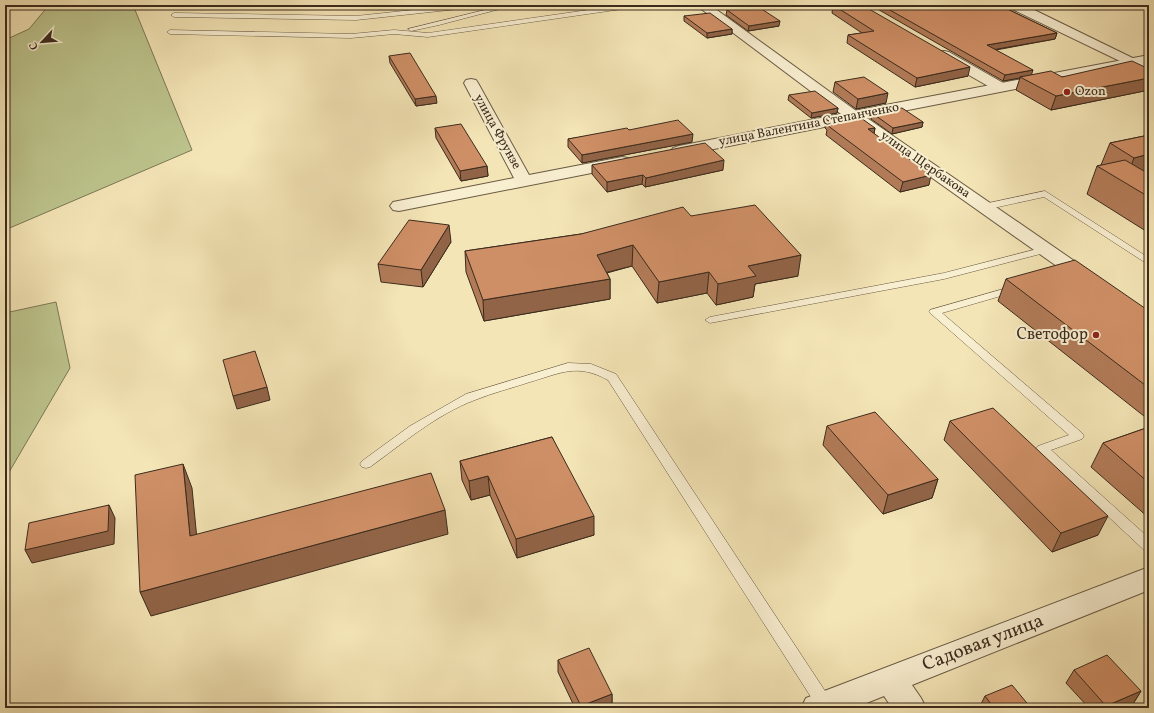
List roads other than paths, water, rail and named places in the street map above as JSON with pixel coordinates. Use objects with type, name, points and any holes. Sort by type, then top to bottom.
[{"type":"street","name":"улица Щербакова","points":[[702,5],[854,116],[1045,250],[1069,274],[1107,293]]},
{"type":"street","points":[[1014,5],[1149,71]]},
{"type":"street","points":[[934,49],[1000,87]]},
{"type":"street","name":"улица Валентина Степанченко","points":[[664,154],[1149,59]]},
{"type":"street","name":"улица Фрунзе","points":[[471,83],[524,182]]},
{"type":"street","points":[[399,206],[641,158]]},
{"type":"street","name":"Садовая улица","points":[[821,707],[1149,578]]},
{"type":"street","points":[[890,680],[910,708]]},
{"type":"lane","points":[[174,16],[356,18],[477,5]]},
{"type":"lane","points":[[498,5],[518,5]]},
{"type":"lane","points":[[170,32],[351,36],[394,32],[437,24],[512,5]]},
{"type":"lane","points":[[394,32],[428,35],[636,5]]},
{"type":"lane","points":[[984,206],[1045,194],[1149,262]]},
{"type":"lane","points":[[710,320],[944,276],[1045,250]]},
{"type":"lane","points":[[1024,287],[934,312],[1078,436],[1042,448],[1149,546]]},
{"type":"lane","points":[[366,464],[414,429],[470,397],[568,367],[585,365],[598,369],[612,377],[821,707]]},
{"type":"place","name":"Ozon","points":[[1067,92]]},
{"type":"place","name":"Светофор","points":[[1096,335]]}]
